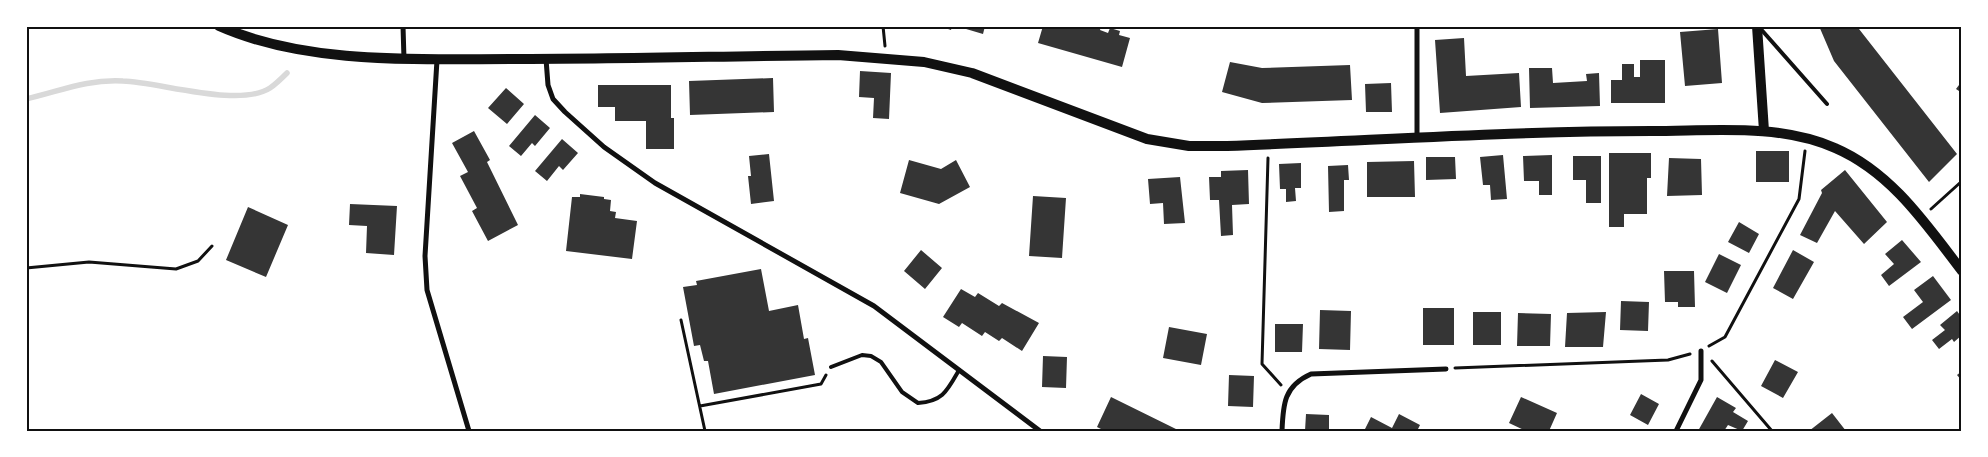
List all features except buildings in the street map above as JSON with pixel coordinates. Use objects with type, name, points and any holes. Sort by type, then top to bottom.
[{"type":"main road","points":[[219,26],[276,44],[325,54],[404,59],[838,55],[886,57],[924,62],[972,73],[1147,140],[1189,146],[1268,145],[1565,131],[1764,131],[1808,138],[1836,149],[1878,174],[1920,218],[1962,271]]},
{"type":"main road","points":[[1758,26],[1764,131]]},
{"type":"street","points":[[403,26],[404,59]]},
{"type":"street","points":[[1417,26],[1417,138]]},
{"type":"street","points":[[437,59],[425,256],[427,290],[469,431]]},
{"type":"street","points":[[546,59],[548,86],[553,99],[604,147],[655,183],[874,306],[1040,431]]},
{"type":"street","points":[[1676,431],[1701,380],[1701,351]]},
{"type":"street","points":[[1282,431],[1283,406],[1288,393],[1297,380],[1311,374],[1446,369]]},
{"type":"lane","points":[[1758,26],[1827,104]]},
{"type":"lane","points":[[831,367],[862,355],[871,356],[881,362],[902,392],[918,404],[938,400],[947,391],[959,370]]},
{"type":"path","points":[[883,26],[886,57]]},
{"type":"path","points":[[1446,369],[1668,360],[1701,351],[1725,338],[1799,200],[1808,138]]},
{"type":"path","points":[[1268,145],[1262,364],[1288,393]]},
{"type":"path","points":[[1920,218],[1962,180]]},
{"type":"path","points":[[26,268],[89,262],[176,269],[198,260],[212,246]]},
{"type":"path","points":[[681,320],[705,431]]},
{"type":"path","points":[[1701,351],[1723,371],[1772,431]]},
{"type":"path","points":[[700,406],[821,384],[831,367]]},
{"type":"waterway","points":[[26,99],[74,86],[110,81],[138,82],[219,95],[239,95],[256,93],[270,88],[287,73]]}]
